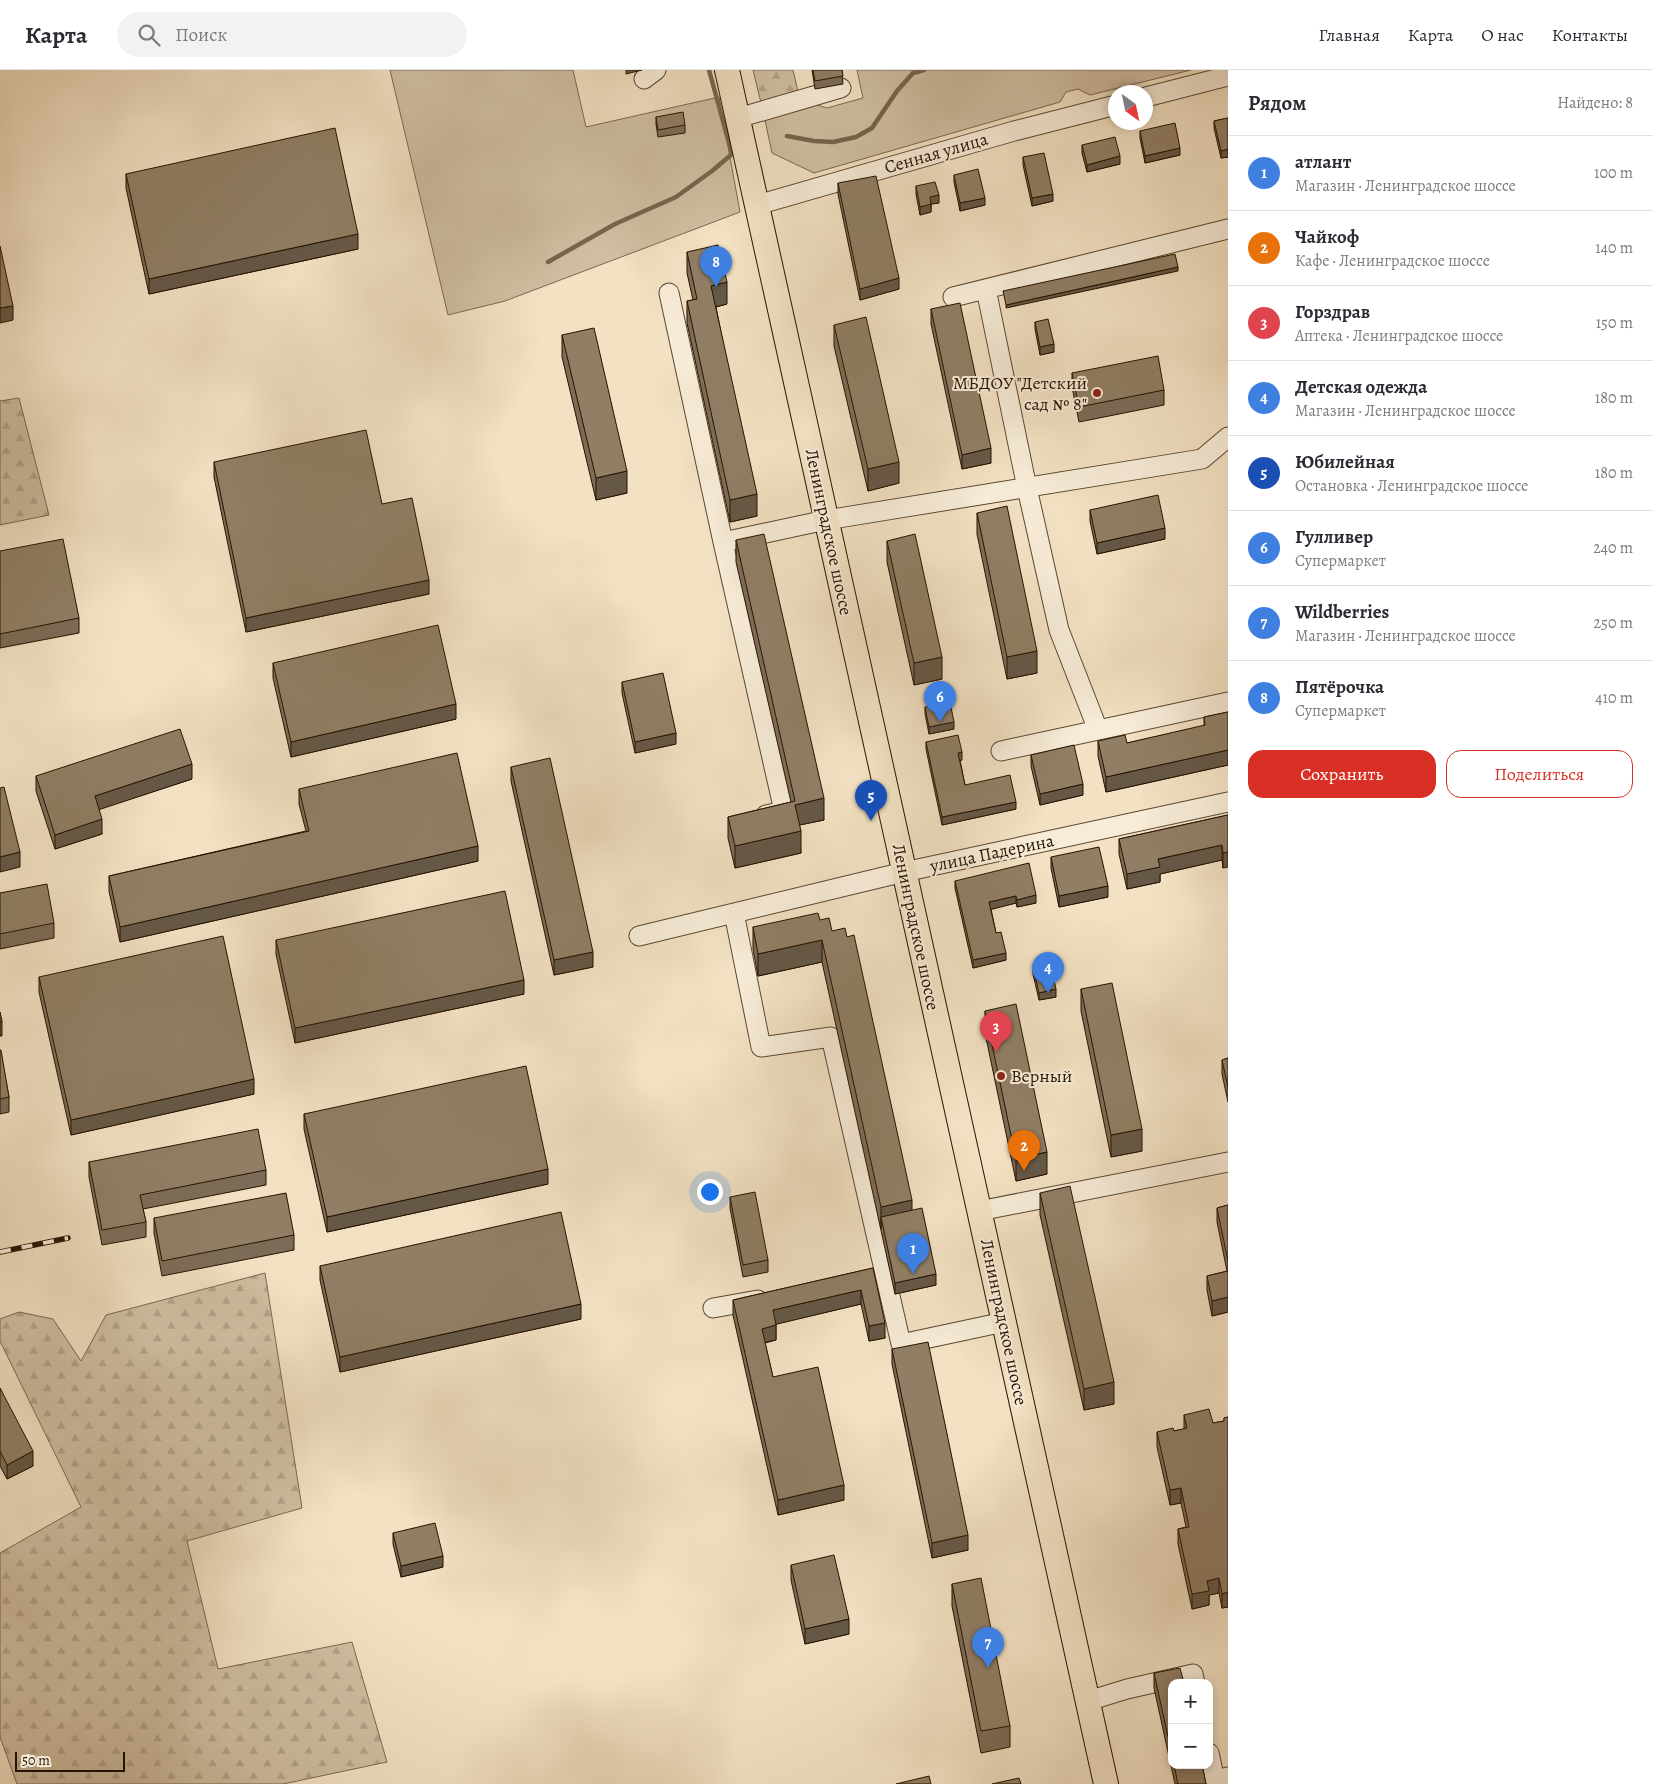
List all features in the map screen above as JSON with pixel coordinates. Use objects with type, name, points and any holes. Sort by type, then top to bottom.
[{"type":"main road","name":"Ленинградское шоссе","points":[[727,70],[1106,1784]]},
{"type":"street","points":[[1153,95],[1228,76]]},
{"type":"street","points":[[738,118],[842,88]]},
{"type":"street","name":"Сенная улица","points":[[757,205],[1014,131],[1108,107]]},
{"type":"street","points":[[953,298],[1228,229]]},
{"type":"street","points":[[986,289],[1027,488],[1059,630],[1098,730]]},
{"type":"street","points":[[669,294],[784,811],[752,819]]},
{"type":"street","points":[[723,542],[826,520],[1202,459],[1228,437]]},
{"type":"street","points":[[1001,751],[1228,702]]},
{"type":"street","name":"улица Падерина","points":[[639,936],[904,872],[1228,802]]},
{"type":"street","points":[[734,913],[762,1047],[831,1037],[901,1344],[1004,1322]]},
{"type":"street","points":[[979,1211],[1228,1162]]},
{"type":"street","points":[[867,1281],[886,1278]]},
{"type":"street","points":[[713,1308],[770,1298]]},
{"type":"street","points":[[1171,1679],[1193,1674],[1194,1679]]},
{"type":"street","points":[[1088,1701],[1127,1689],[1168,1680]]},
{"type":"street","points":[[1212,1769],[1214,1780],[1228,1777]]},
{"type":"green space","points":[[390,70],[573,70],[586,127],[719,97],[740,212],[505,301],[448,315]]},
{"type":"green space","points":[[753,70],[793,70],[800,100],[763,111]]},
{"type":"green space","points":[[857,70],[1191,70],[1130,85],[1108,85],[1108,91],[1090,95],[1078,89],[1066,92],[1060,102],[814,173],[772,153],[763,111],[800,100],[827,108],[863,98]]},
{"type":"green space","points":[[19,398],[49,515],[0,525],[0,401]]},
{"type":"green space","points":[[265,1273],[302,1508],[187,1541],[218,1669],[352,1642],[387,1762],[283,1784],[17,1784],[0,1737],[0,1553],[81,1507],[0,1341],[0,1319],[19,1312],[53,1319],[81,1361],[106,1315]]},
{"type":"building","points":[[813,70],[842,70],[843,76],[815,81]]},
{"type":"building","points":[[683,112],[685,125],[658,130],[656,117]]},
{"type":"building","points":[[1228,118],[1228,149],[1221,151],[1214,121]]},
{"type":"building","points":[[1175,123],[1180,148],[1145,156],[1140,131],[1153,130],[1153,128]]},
{"type":"building","points":[[335,128],[358,234],[149,279],[126,174]]},
{"type":"building","points":[[1115,137],[1120,156],[1087,165],[1082,145]]},
{"type":"building","points":[[1044,153],[1053,194],[1032,198],[1023,157]]},
{"type":"building","points":[[978,169],[985,198],[960,203],[954,175]]},
{"type":"building","points":[[876,176],[899,278],[860,289],[838,183]]},
{"type":"building","points":[[935,182],[939,195],[930,197],[931,204],[920,207],[916,186]]},
{"type":"building","points":[[718,245],[727,282],[711,286],[757,494],[730,500],[687,301],[697,299],[687,252]]},
{"type":"building","points":[[0,246],[13,306],[0,308]]},
{"type":"building","points":[[1175,254],[1178,267],[1006,305],[1003,291]]},
{"type":"building","points":[[960,303],[991,448],[962,455],[931,309]]},
{"type":"building","points":[[866,317],[899,462],[868,469],[834,325]]},
{"type":"building","points":[[1048,319],[1054,344],[1040,347],[1035,322]]},
{"type":"building","points":[[594,328],[627,471],[596,478],[562,335]]},
{"type":"building","points":[[1158,356],[1164,390],[1079,407],[1072,373]]},
{"type":"building","points":[[366,430],[382,504],[412,498],[429,580],[246,618],[214,462]]},
{"type":"building","points":[[1158,495],[1165,528],[1097,543],[1090,510]]},
{"type":"building","points":[[1007,506],[1037,651],[1007,657],[977,513]]},
{"type":"building","points":[[764,534],[824,798],[795,805],[801,831],[735,846],[728,817],[795,801],[736,540]]},
{"type":"building","points":[[915,534],[942,657],[914,663],[887,541]]},
{"type":"building","points":[[63,539],[79,618],[0,634],[0,551]]},
{"type":"building","points":[[438,625],[456,704],[291,742],[273,663]]},
{"type":"building","points":[[663,673],[676,733],[635,742],[622,682]]},
{"type":"building","points":[[950,702],[954,722],[929,727],[925,707]]},
{"type":"building","points":[[1228,712],[1228,750],[1106,777],[1098,741],[1125,735],[1127,743],[1205,725],[1204,717]]},
{"type":"building","points":[[180,729],[192,764],[95,796],[102,819],[55,835],[36,776]]},
{"type":"building","points":[[958,735],[962,752],[958,753],[965,785],[1010,775],[1016,802],[942,817],[926,742]]},
{"type":"building","points":[[1074,745],[1083,784],[1040,794],[1031,755]]},
{"type":"building","points":[[457,753],[478,846],[120,927],[109,876],[309,831],[299,789]]},
{"type":"building","points":[[550,758],[593,952],[554,960],[511,767]]},
{"type":"building","points":[[4,787],[20,852],[0,857],[0,788]]},
{"type":"building","points":[[1228,815],[1228,852],[1223,853],[1222,845],[1158,859],[1160,867],[1127,874],[1119,839]]},
{"type":"building","points":[[1099,847],[1108,886],[1059,896],[1051,857]]},
{"type":"building","points":[[1029,863],[1036,895],[1017,900],[1016,896],[989,902],[996,933],[1001,932],[1006,953],[973,960],[955,881]]},
{"type":"building","points":[[47,884],[54,923],[0,934],[0,893]]},
{"type":"building","points":[[505,891],[524,980],[295,1028],[276,940]]},
{"type":"building","points":[[818,913],[820,920],[829,918],[832,931],[845,928],[847,937],[854,935],[912,1200],[881,1207],[822,940],[758,954],[753,927]]},
{"type":"building","points":[[223,936],[254,1079],[71,1120],[39,977]]},
{"type":"building","points":[[1050,963],[1056,989],[1039,993],[1033,967]]},
{"type":"building","points":[[1112,983],[1142,1129],[1111,1135],[1081,989]]},
{"type":"building","points":[[1016,1004],[1047,1152],[1016,1159],[985,1011]]},
{"type":"building","points":[[0,1050],[9,1097],[0,1099]]},
{"type":"building","points":[[1228,1058],[1228,1087],[1222,1060]]},
{"type":"building","points":[[526,1066],[548,1169],[327,1217],[304,1114]]},
{"type":"building","points":[[258,1129],[266,1170],[140,1195],[146,1222],[102,1230],[89,1162]]},
{"type":"building","points":[[1070,1186],[1114,1382],[1084,1389],[1040,1193]]},
{"type":"building","points":[[755,1192],[768,1260],[743,1265],[730,1197]]},
{"type":"building","points":[[286,1193],[294,1235],[162,1261],[154,1218]]},
{"type":"building","points":[[1228,1205],[1228,1261],[1217,1208]]},
{"type":"building","points":[[922,1208],[936,1274],[895,1283],[881,1217]]},
{"type":"building","points":[[561,1212],[581,1304],[340,1357],[320,1266]]},
{"type":"building","points":[[873,1268],[885,1323],[869,1326],[861,1290],[773,1310],[776,1325],[762,1329],[773,1377],[818,1367],[844,1485],[778,1500],[733,1300]]},
{"type":"building","points":[[1228,1271],[1228,1297],[1212,1301],[1207,1276]]},
{"type":"building","points":[[928,1342],[968,1535],[932,1543],[892,1349]]},
{"type":"building","points":[[0,1388],[33,1451],[7,1465],[0,1451]]},
{"type":"building","points":[[1209,1409],[1213,1423],[1224,1421],[1224,1418],[1228,1417],[1228,1592],[1222,1594],[1219,1578],[1207,1581],[1209,1591],[1192,1594],[1178,1529],[1189,1527],[1181,1488],[1170,1490],[1157,1432],[1173,1428],[1174,1431],[1187,1428],[1184,1415]]},
{"type":"building","points":[[435,1523],[443,1556],[401,1566],[393,1533]]},
{"type":"building","points":[[834,1555],[849,1619],[805,1629],[791,1565]]},
{"type":"building","points":[[981,1578],[1010,1726],[981,1731],[952,1584]]},
{"type":"building","points":[[1180,1668],[1183,1679],[1168,1679],[1168,1737],[1154,1673]]},
{"type":"building","points":[[1175,1769],[1203,1769],[1206,1784],[1178,1784]]},
{"type":"building","points":[[929,1776],[931,1784],[896,1784]]},
{"type":"building","points":[[1019,1778],[1021,1784],[992,1784]]},
{"type":"waterway","points":[[548,262],[615,224],[676,197],[732,154],[709,70]]},
{"type":"waterway","points":[[787,136],[833,142],[856,137],[872,128],[897,91],[913,73],[924,70]]},
{"type":"railway","points":[[0,1252],[68,1238]]},
{"type":"place","name":"Пятёрочка","points":[[716,287]]},
{"type":"place","name":"МБДОУ \"Детский сад № 8\"","points":[[1097,393]]},
{"type":"place","name":"Гулливер","points":[[940,722]]},
{"type":"place","name":"Юбилейная","points":[[871,821]]},
{"type":"place","name":"Детская одежда","points":[[1048,993]]},
{"type":"place","name":"Горздрав","points":[[996,1052]]},
{"type":"place","name":"Верный","points":[[1001,1076]]},
{"type":"place","name":"Чайкоф","points":[[1024,1171]]},
{"type":"place","name":"атлант","points":[[913,1274]]},
{"type":"place","name":"Wildberries","points":[[988,1668]]}]
